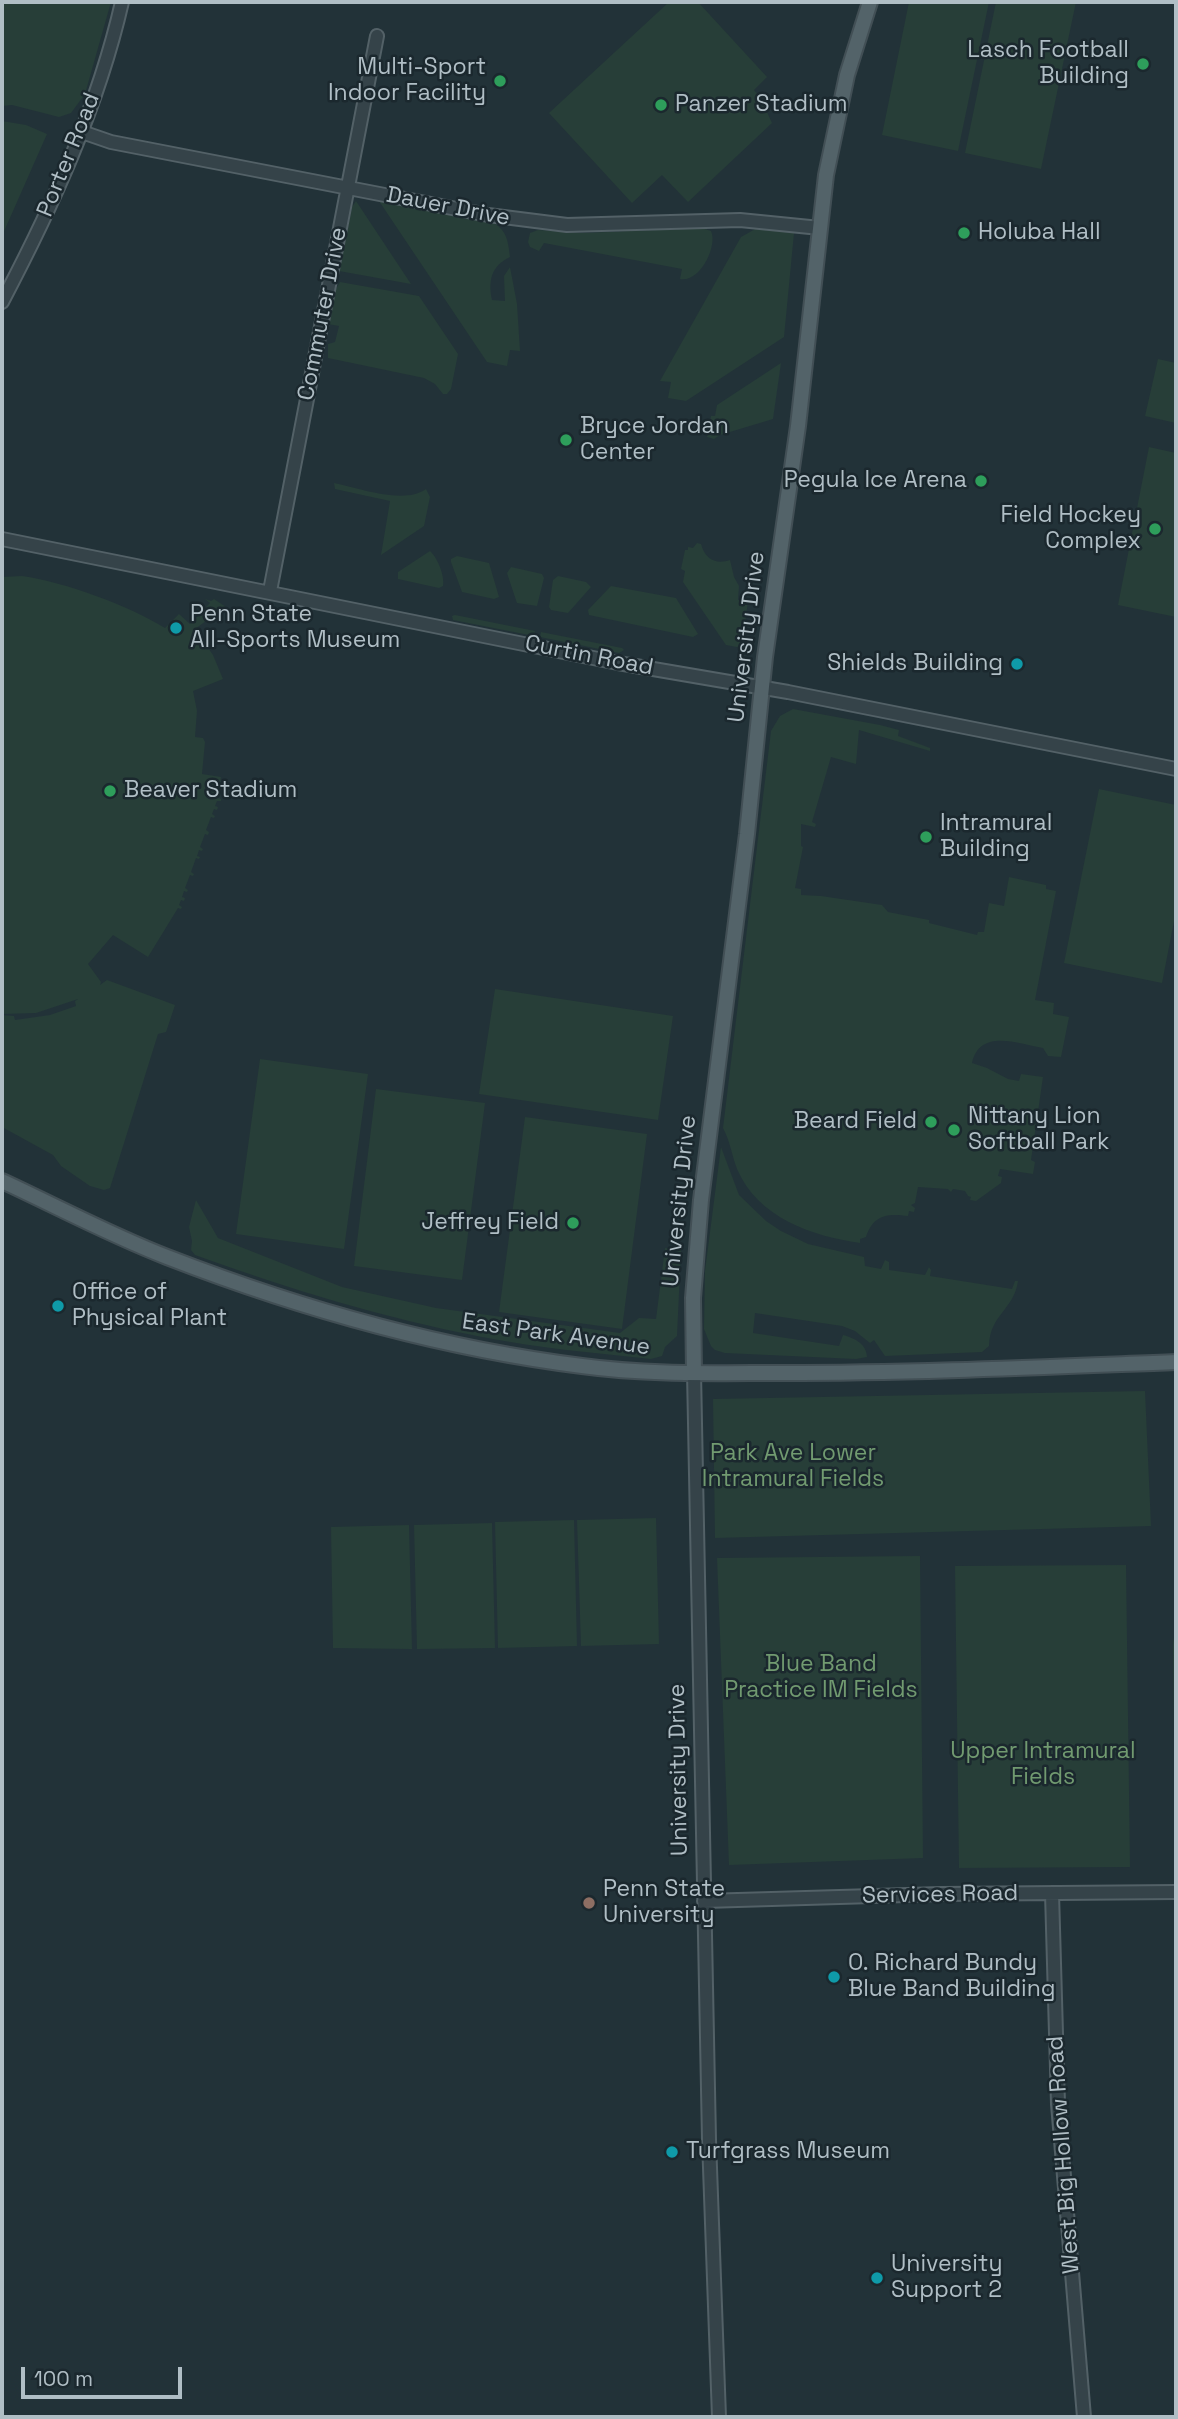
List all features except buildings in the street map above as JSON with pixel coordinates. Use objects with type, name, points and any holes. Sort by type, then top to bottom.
[{"type":"main road","name":"University Drive","points":[[694,1372],[693,1298],[701,1200],[762,688],[798,426],[820,228],[834,131],[847,75],[870,2]]},
{"type":"main road","name":"East Park Avenue","points":[[2,1181],[164,1256],[294,1303],[408,1334],[516,1356],[618,1370],[870,1374],[1176,1362]]},
{"type":"street","name":"Porter Road","points":[[2,302],[82,132],[107,58],[122,2]]},
{"type":"street","name":"Commuter Drive","points":[[270,592],[377,36]]},
{"type":"street","name":"Dauer Drive","points":[[82,132],[111,142],[541,223],[596,226],[740,220],[820,228]]},
{"type":"street","name":"Curtin Road","points":[[2,539],[618,663],[762,688],[1176,769]]},
{"type":"street","name":"University Drive","points":[[694,1372],[704,1901],[719,2417]]},
{"type":"street","name":"Services Road","points":[[704,1901],[917,1894],[1176,1892]]},
{"type":"street","name":"West Big Hollow Road","points":[[1052,1893],[1058,2104],[1084,2417]]},
{"type":"green space","points":[[2,2],[111,2],[85,94],[71,113],[59,117],[12,105],[2,106]]},
{"type":"green space","name":"Panzer Stadium","points":[[669,2],[698,2],[767,77],[754,90],[772,123],[688,202],[662,175],[632,203],[549,113]]},
{"type":"green space","points":[[909,2],[989,2],[958,151],[882,135]]},
{"type":"green space","points":[[996,2],[1076,2],[1041,169],[965,153]]},
{"type":"green space","points":[[2,121],[26,125],[47,134],[2,236]]},
{"type":"green space","points":[[356,201],[411,284],[339,271],[352,207]]},
{"type":"green space","points":[[379,201],[491,222],[504,232],[510,257],[495,270],[490,287],[492,300],[505,301],[504,276],[510,267],[517,304],[520,351],[510,350],[507,366],[487,362]]},
{"type":"green space","points":[[702,228],[711,231],[710,254],[700,270],[687,279],[680,279],[682,269],[544,243],[539,251],[530,247],[528,242],[530,233],[538,230],[583,233]]},
{"type":"green space","points":[[757,228],[794,233],[784,337],[686,401],[668,398],[671,382],[660,381],[741,237]]},
{"type":"green space","points":[[340,282],[419,296],[458,354],[451,389],[447,394],[443,394],[435,384],[424,378],[328,358],[328,344],[335,342],[339,326],[328,324],[332,296]]},
{"type":"green space","points":[[1158,359],[1176,363],[1176,423],[1145,416]]},
{"type":"green space","points":[[781,363],[773,419],[714,439],[707,437],[711,416],[715,416],[717,405]]},
{"type":"green space","name":"Field Hockey Complex","points":[[1149,447],[1176,453],[1176,617],[1118,605]]},
{"type":"green space","points":[[334,483],[406,496],[426,489],[430,497],[424,526],[381,555],[390,501],[335,489]]},
{"type":"green space","points":[[697,543],[701,544],[705,554],[712,559],[720,562],[730,560],[739,586],[738,600],[748,601],[742,648],[726,645],[683,582],[685,571],[681,569],[685,550],[688,550],[688,547],[693,548]]},
{"type":"green space","points":[[430,551],[440,568],[443,586],[439,588],[398,579],[398,572]]},
{"type":"green space","points":[[457,556],[489,563],[499,597],[494,599],[462,592],[451,562],[451,559]]},
{"type":"green space","points":[[511,567],[542,574],[544,578],[537,606],[517,603],[507,573]]},
{"type":"green space","name":"Beaver Stadium","points":[[22,576],[57,583],[95,596],[133,611],[165,628],[179,614],[190,624],[210,603],[205,599],[214,599],[226,607],[223,609],[228,613],[221,610],[195,629],[213,655],[223,679],[193,691],[197,711],[195,737],[203,738],[205,742],[202,774],[221,777],[218,798],[221,801],[217,801],[217,810],[214,809],[212,814],[215,816],[211,817],[206,830],[208,835],[205,834],[200,847],[203,849],[199,850],[197,856],[200,857],[196,858],[191,872],[194,874],[190,875],[185,888],[188,890],[184,891],[182,897],[185,898],[184,901],[181,900],[179,905],[182,907],[178,908],[148,957],[113,935],[88,964],[101,982],[100,985],[107,980],[175,1005],[166,1032],[158,1034],[110,1188],[104,1190],[90,1186],[61,1166],[53,1155],[2,1127],[2,1015],[14,1016],[15,1020],[50,1015],[76,1006],[75,1001],[78,999],[36,1013],[2,1014],[2,577]]},
{"type":"green space","points":[[558,576],[586,582],[591,587],[568,613],[551,610],[549,607],[553,580]]},
{"type":"green space","points":[[611,586],[676,598],[698,634],[693,637],[589,615],[588,610]]},
{"type":"green space","points":[[452,616],[535,631],[534,636],[453,620]]},
{"type":"green space","points":[[541,632],[624,650],[619,653],[540,637]]},
{"type":"green space","points":[[793,709],[899,730],[898,736],[930,748],[930,751],[859,730],[856,764],[831,757],[812,822],[816,824],[815,827],[801,824],[803,847],[795,888],[801,889],[801,895],[882,905],[888,912],[929,920],[929,923],[977,935],[978,932],[984,932],[989,903],[1004,906],[1009,877],[1046,885],[1046,889],[1056,891],[1035,1000],[1054,1003],[1053,1014],[1069,1017],[1061,1057],[1048,1056],[1043,1048],[1001,1041],[983,1045],[976,1052],[972,1063],[1008,1079],[1019,1081],[1021,1074],[1043,1077],[1031,1160],[1035,1162],[1033,1174],[1000,1169],[998,1176],[1002,1177],[1001,1183],[976,1201],[970,1200],[971,1197],[965,1191],[953,1189],[951,1192],[948,1189],[918,1187],[915,1203],[911,1205],[915,1208],[914,1212],[909,1211],[908,1216],[882,1217],[873,1224],[866,1237],[860,1239],[860,1243],[823,1235],[788,1222],[772,1212],[746,1186],[723,1128],[771,731],[780,716]]},
{"type":"green space","points":[[1099,789],[1176,805],[1176,911],[1162,983],[1064,963]]},
{"type":"green space","points":[[495,989],[673,1016],[658,1120],[479,1094]]},
{"type":"green space","points":[[260,1059],[368,1074],[344,1249],[236,1234]]},
{"type":"green space","points":[[376,1089],[485,1103],[462,1280],[354,1266]]},
{"type":"green space","name":"Jeffrey Field","points":[[525,1117],[647,1134],[622,1329],[499,1312]]},
{"type":"green space","points":[[721,1147],[739,1195],[766,1221],[808,1244],[864,1257],[865,1266],[881,1269],[885,1260],[889,1262],[889,1270],[925,1275],[929,1267],[930,1276],[1012,1289],[1015,1281],[1018,1281],[1012,1299],[993,1326],[989,1346],[982,1352],[885,1356],[874,1340],[870,1343],[855,1331],[842,1326],[755,1313],[753,1333],[839,1346],[843,1335],[862,1345],[867,1357],[856,1359],[725,1353],[715,1350],[704,1329],[705,1271]]},
{"type":"green space","points":[[196,1200],[218,1238],[342,1287],[436,1308],[620,1333],[639,1318],[656,1319],[665,1248],[681,1250],[677,1336],[665,1347],[662,1356],[651,1359],[503,1341],[337,1302],[195,1255],[191,1250],[189,1227]]},
{"type":"green space","name":"Park Ave Lower Intramural Fields","points":[[1145,1391],[1151,1526],[715,1538],[713,1399]]},
{"type":"green space","points":[[656,1518],[659,1644],[581,1646],[577,1520]]},
{"type":"green space","points":[[574,1520],[577,1646],[498,1648],[495,1522]]},
{"type":"green space","points":[[492,1523],[495,1648],[417,1649],[414,1525]]},
{"type":"green space","points":[[409,1525],[412,1649],[333,1648],[331,1527]]},
{"type":"green space","name":"Blue Band Practice IM Fields","points":[[920,1556],[923,1858],[729,1865],[717,1558]]},
{"type":"green space","name":"Upper Intramural Fields","points":[[1126,1565],[1130,1867],[959,1868],[955,1566]]},
{"type":"green space","points":[[1176,1620],[1176,1737],[1174,1737],[1173,1645]]},
{"type":"place","name":"Lasch Football Building","points":[[1143,64]]},
{"type":"place","name":"Multi-Sport Indoor Facility","points":[[500,81]]},
{"type":"place","name":"Panzer Stadium","points":[[661,105]]},
{"type":"place","name":"Holuba Hall","points":[[964,233]]},
{"type":"place","name":"Bryce Jordan Center","points":[[566,440]]},
{"type":"place","name":"Pegula Ice Arena","points":[[981,481]]},
{"type":"place","name":"Field Hockey Complex","points":[[1155,529]]},
{"type":"place","name":"Penn State All-Sports Museum","points":[[176,628]]},
{"type":"place","name":"Shields Building","points":[[1017,664]]},
{"type":"place","name":"Beaver Stadium","points":[[110,791]]},
{"type":"place","name":"Intramural Building","points":[[926,837]]},
{"type":"place","name":"Beard Field","points":[[931,1122]]},
{"type":"place","name":"Nittany Lion Softball Park","points":[[954,1130]]},
{"type":"place","name":"Jeffrey Field","points":[[573,1223]]},
{"type":"place","name":"Office of Physical Plant","points":[[58,1306]]},
{"type":"place","name":"Penn State University","points":[[589,1903]]},
{"type":"place","name":"O. Richard Bundy Blue Band Building","points":[[834,1977]]},
{"type":"place","name":"Turfgrass Museum","points":[[672,2152]]},
{"type":"place","name":"University Support 2","points":[[877,2278]]}]
